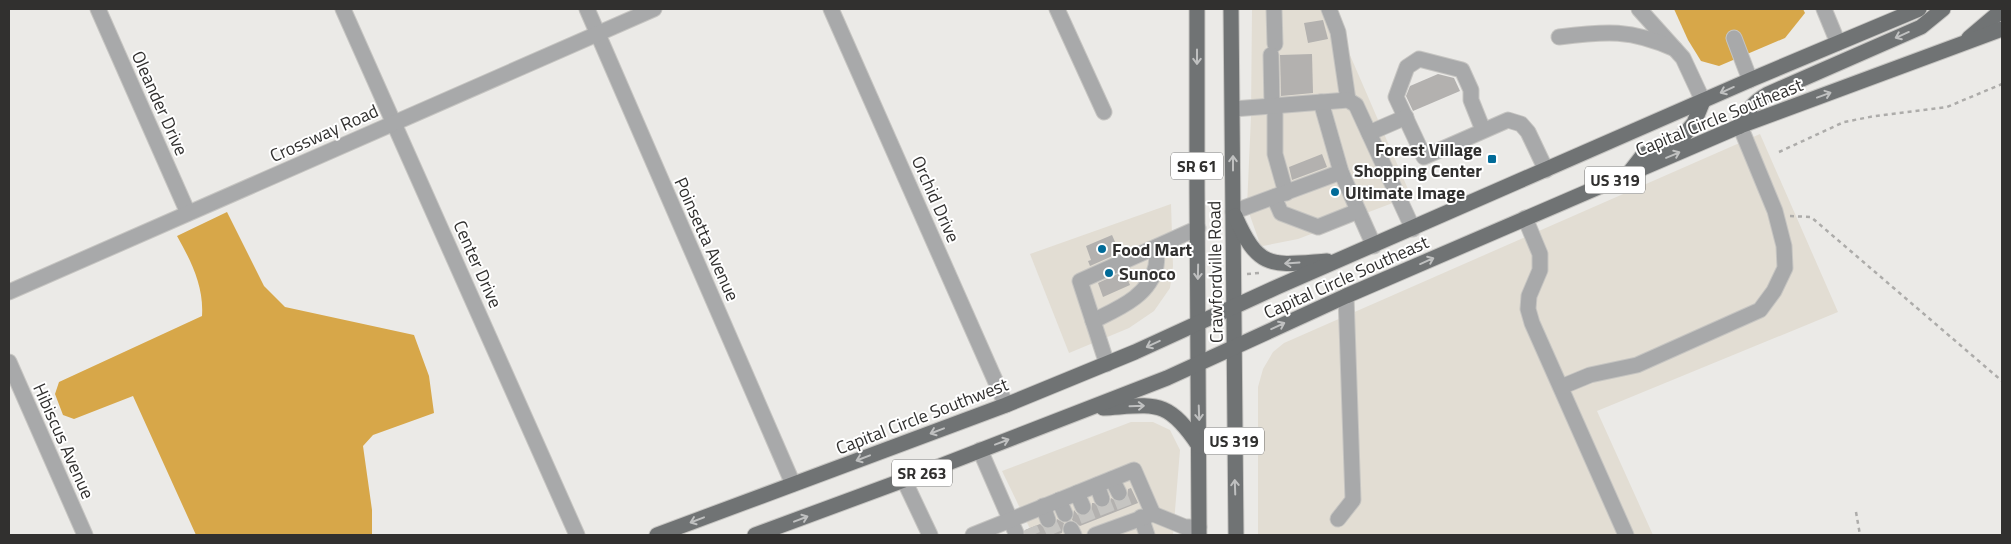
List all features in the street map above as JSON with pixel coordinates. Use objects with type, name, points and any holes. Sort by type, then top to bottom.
[{"type":"main road","name":"Crawfordville Road","points":[[1198,9],[1197,324],[1199,531]]},
{"type":"main road","name":"Crawfordville Road","points":[[1231,9],[1236,535]]},
{"type":"main road","name":"Capital Circle Southeast","points":[[1197,324],[1703,100],[1919,9]]},
{"type":"main road","points":[[1740,126],[1745,114],[1761,98],[1921,27],[1943,9]]},
{"type":"main road","points":[[1961,46],[2002,10]]},
{"type":"main road","name":"Capital Circle Southeast","points":[[1234,347],[1346,296],[1740,126],[1961,46],[2002,29]]},
{"type":"main road","points":[[1628,174],[1643,155],[1684,136],[1694,123],[1703,100]]},
{"type":"main road","points":[[1233,212],[1249,245],[1265,259],[1282,264],[1341,260]]},
{"type":"main road","name":"Capital Circle Southwest","points":[[657,535],[1006,405],[1107,364],[1197,324]]},
{"type":"main road","name":"SR 263","points":[[755,535],[1151,385],[1234,347]]},
{"type":"main road","points":[[1089,409],[1148,406],[1162,408],[1180,420],[1199,446]]},
{"type":"street","name":"Oleander Drive","points":[[98,9],[188,213]]},
{"type":"street","name":"Center Drive","points":[[344,9],[577,535]]},
{"type":"street","name":"Poinsetta Avenue","points":[[586,9],[794,484]]},
{"type":"street","name":"Crossway Road","points":[[9,292],[654,9]]},
{"type":"street","name":"Orchid Drive","points":[[832,9],[1006,405]]},
{"type":"street","points":[[1057,9],[1104,112]]},
{"type":"street","points":[[1274,9],[1275,154],[1281,213],[1318,227],[1358,210]]},
{"type":"street","points":[[1329,9],[1338,32],[1348,100]]},
{"type":"street","points":[[1639,9],[1683,58],[1703,100]]},
{"type":"street","points":[[1824,9],[1838,43]]},
{"type":"street","points":[[1558,37],[1599,32],[1626,33],[1655,40],[1675,49]]},
{"type":"street","points":[[1734,38],[1750,80]]},
{"type":"street","points":[[1483,130],[1471,100],[1471,90],[1462,70],[1419,59],[1407,67],[1396,97],[1424,157],[1508,120],[1521,124],[1528,132],[1546,170]]},
{"type":"street","points":[[1232,109],[1348,100],[1356,105],[1413,229]]},
{"type":"street","points":[[1320,102],[1341,172],[1374,246]]},
{"type":"street","points":[[1369,133],[1406,117]]},
{"type":"street","points":[[1561,387],[1590,375],[1637,365],[1760,310],[1774,291],[1785,268],[1784,246],[1776,215],[1740,126]]},
{"type":"street","points":[[1233,212],[1341,172]]},
{"type":"street","points":[[1525,218],[1540,254],[1540,270],[1530,296],[1528,309],[1532,323],[1626,535]]},
{"type":"street","points":[[1107,364],[1080,281],[1198,228]]},
{"type":"street","points":[[1093,320],[1124,306],[1145,288],[1156,267],[1157,247]]},
{"type":"street","points":[[1338,519],[1353,500],[1346,296]]},
{"type":"street","name":"Hibiscus Avenue","points":[[9,362],[85,535]]},
{"type":"street","points":[[980,450],[1020,524]]},
{"type":"street","points":[[973,535],[1020,524],[1080,500],[1099,492],[1112,479],[1134,470],[1138,515],[1147,535]]},
{"type":"street","points":[[1112,479],[1119,493]]},
{"type":"street","points":[[904,480],[930,535]]},
{"type":"street","points":[[1093,531],[1111,521],[1138,515],[1199,531]]},
{"type":"path","points":[[1779,152],[1844,122],[1947,107],[2002,84]]},
{"type":"path","points":[[1776,215],[1811,217],[2002,381]]},
{"type":"path","points":[[1245,274],[1259,273]]},
{"type":"path","points":[[1856,512],[1860,535]]},
{"type":"shaded area","points":[[1252,9],[1330,9],[1411,196],[1298,239],[1263,246],[1260,244],[1247,207],[1251,117]]},
{"type":"shaded area","points":[[1674,9],[1803,9],[1805,13],[1785,38],[1719,66],[1701,61],[1688,40]]},
{"type":"shaded area","points":[[1760,134],[1838,312],[1597,411],[1653,535],[1258,535],[1258,387],[1263,369],[1273,352],[1284,343]]},
{"type":"shaded area","points":[[1171,204],[1173,266],[1170,288],[1154,311],[1129,328],[1069,353],[1030,254]]},
{"type":"shaded area","points":[[227,212],[264,286],[285,307],[414,335],[429,376],[434,413],[373,435],[363,446],[372,510],[372,535],[196,535],[133,396],[74,419],[63,415],[55,394],[59,382],[202,316],[199,284],[192,264],[177,236]]},
{"type":"shaded area","points":[[1131,422],[1153,422],[1170,430],[1180,450],[1173,535],[1033,535],[1002,471]]},
{"type":"building","points":[[1323,20],[1328,39],[1308,43],[1304,23]]},
{"type":"building","points":[[1312,54],[1313,93],[1281,96],[1280,55]]},
{"type":"building","points":[[1438,74],[1454,78],[1460,91],[1413,111],[1406,96],[1410,86]]},
{"type":"building","points":[[1322,154],[1327,167],[1292,180],[1289,167]]},
{"type":"building","name":"Food Mart","points":[[1112,235],[1119,251],[1116,252],[1117,254],[1090,266],[1088,261],[1091,260],[1086,246]]},
{"type":"building","points":[[1124,271],[1130,285],[1103,297],[1098,283]]},
{"type":"building","points":[[1131,488],[1138,503],[1080,526],[1072,520],[1074,510],[1078,515],[1086,516],[1091,512],[1092,503],[1101,508],[1109,505],[1111,498],[1118,502],[1124,501],[1127,498],[1128,489]]},
{"type":"building","points":[[1057,519],[1064,523],[1062,533],[1056,535],[1025,535],[1025,530],[1040,524],[1046,529],[1052,529]]},
{"type":"tunnel","points":[[1119,493],[1125,508]]},
{"type":"tunnel","points":[[1102,499],[1108,514]]},
{"type":"tunnel","points":[[1083,507],[1089,522]]},
{"type":"tunnel","points":[[1048,520],[1055,535]]},
{"type":"tunnel","points":[[1030,528],[1033,535]]},
{"type":"place","name":"Forest Village Shopping Center","points":[[1492,159]]},
{"type":"place","name":"Ultimate Image","points":[[1335,192]]},
{"type":"place","name":"Food Mart","points":[[1102,249]]},
{"type":"place","name":"Sunoco","points":[[1109,273]]}]
